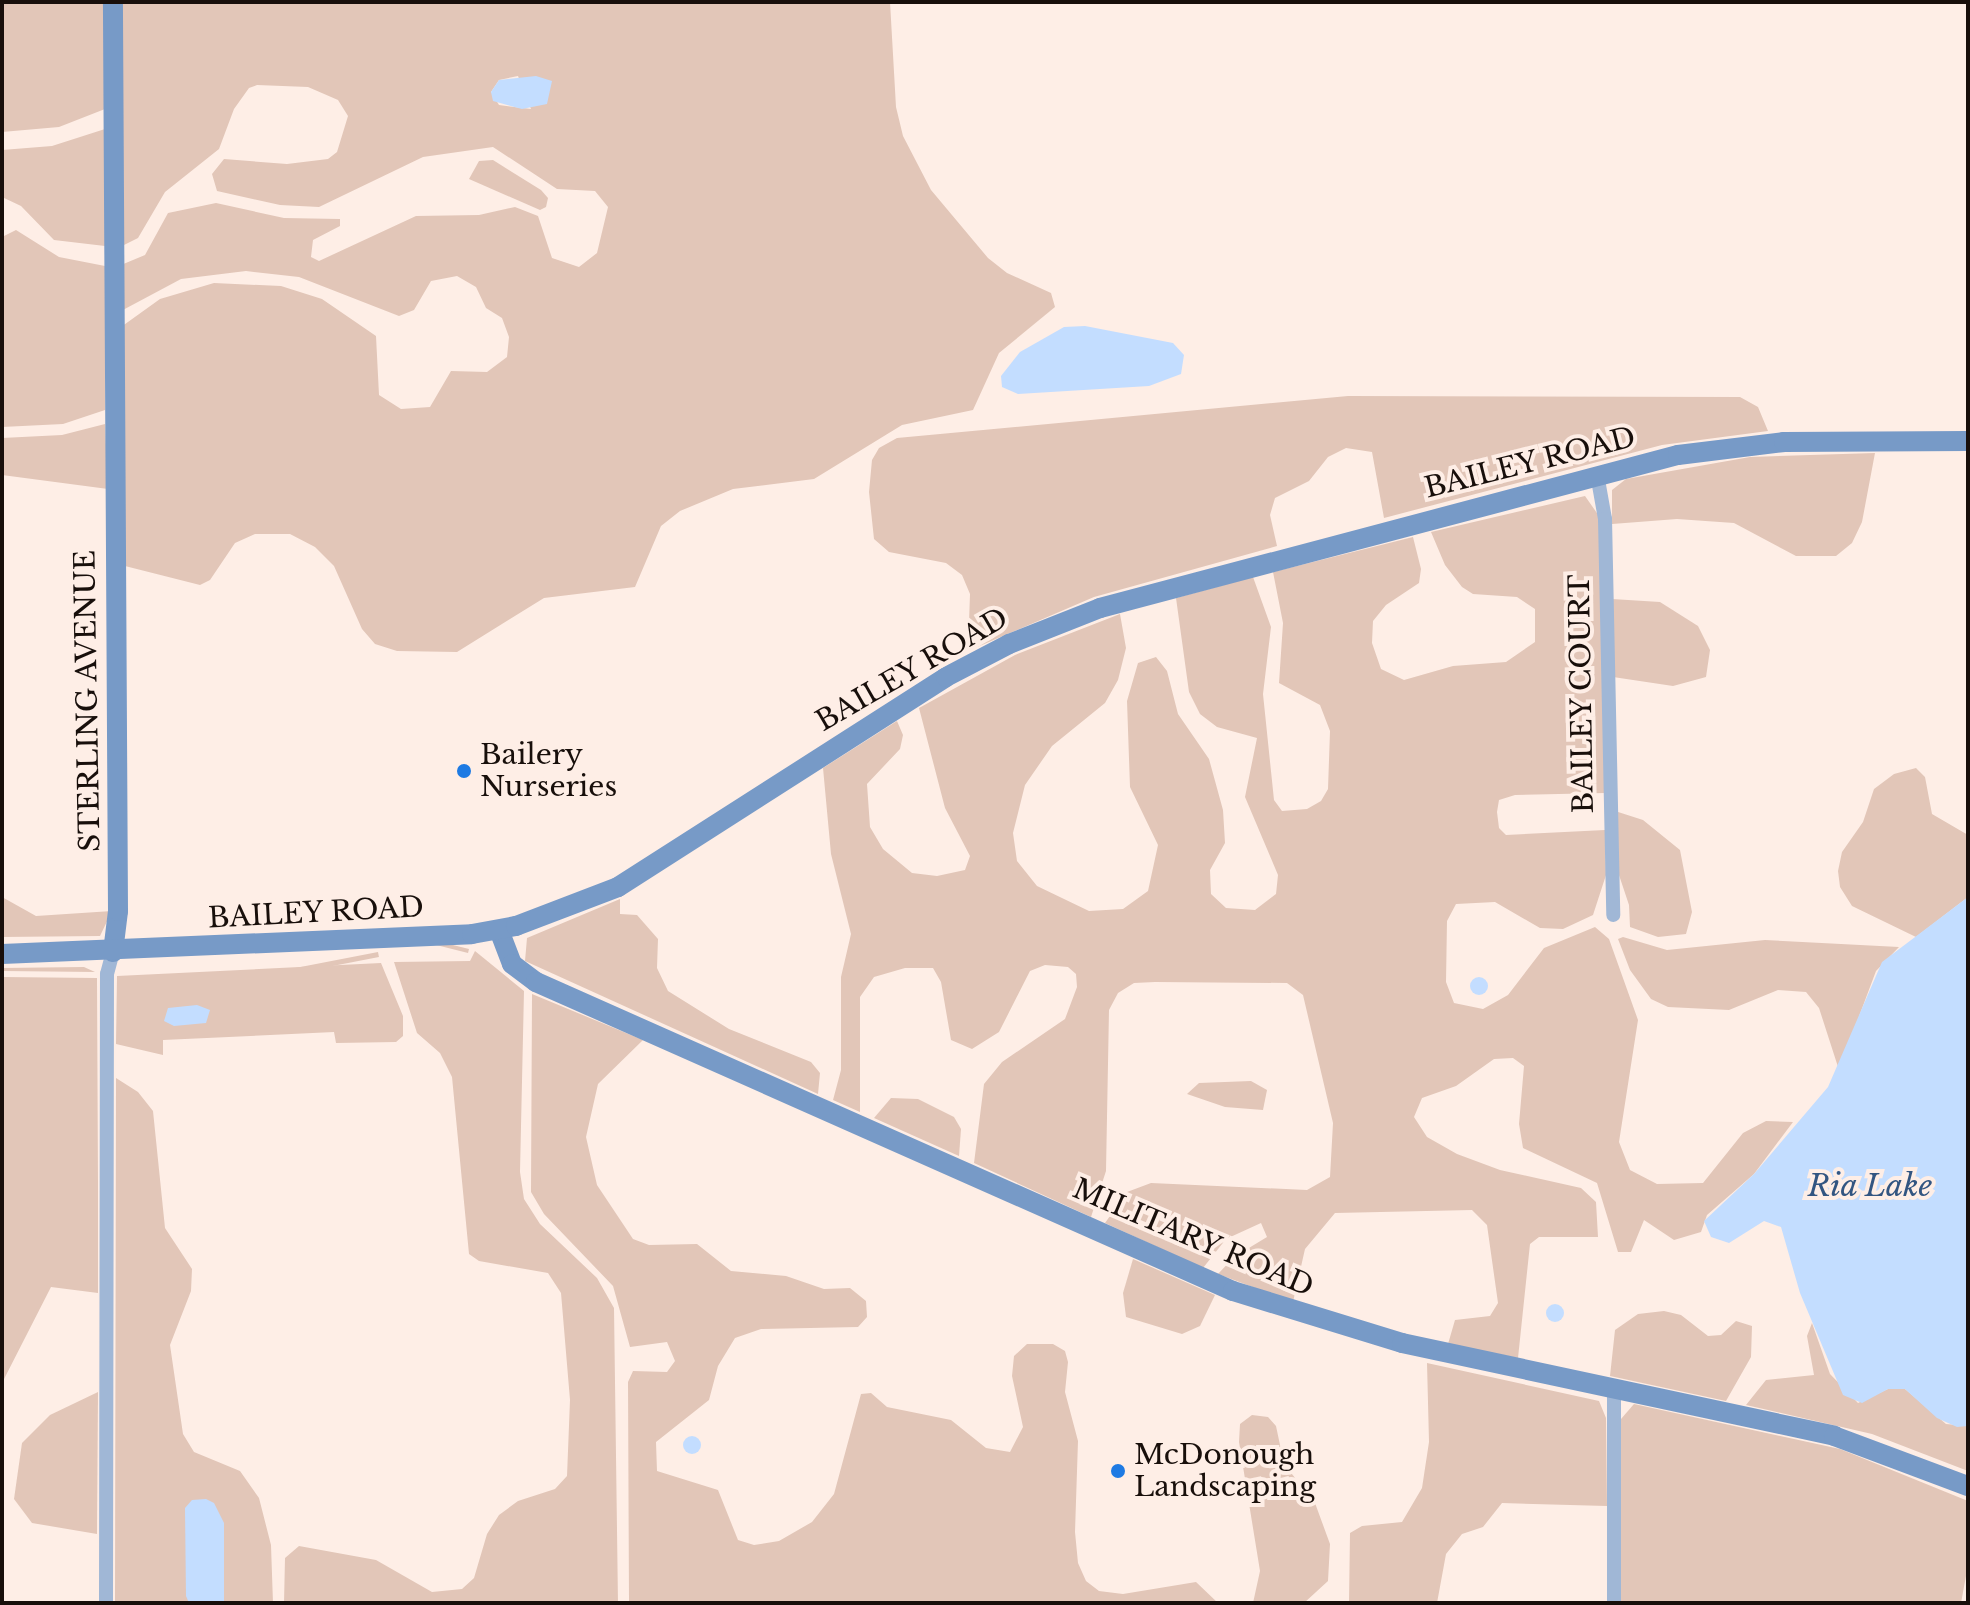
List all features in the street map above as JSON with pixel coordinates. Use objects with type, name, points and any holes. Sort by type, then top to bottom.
[{"type":"street","name":"STERLING AVENUE","points":[[113,2],[118,911],[113,952]]},
{"type":"street","name":"BAILEY ROAD","points":[[2,954],[113,952],[499,930],[565,911],[618,887],[911,698],[1041,630],[1135,597],[1597,474],[1760,444],[1968,441]]},
{"type":"street","name":"BAILEY COURT","points":[[1597,474],[1605,519],[1613,915]]},
{"type":"street","name":"MILITARY ROAD","points":[[499,930],[510,961],[536,982],[1218,1285],[1356,1331],[1842,1438],[1968,1486]]},
{"type":"street","points":[[106,1603],[107,974],[113,952]]},
{"type":"street","points":[[1614,1388],[1614,1603]]},
{"type":"shaded area","points":[[2,2],[105,2],[105,109],[59,127],[2,132]]},
{"type":"shaded area","points":[[121,2],[890,2],[896,107],[903,136],[931,190],[988,258],[1007,273],[1051,293],[1055,307],[999,353],[973,410],[902,425],[814,479],[733,489],[680,511],[661,526],[635,587],[544,598],[457,652],[397,651],[375,644],[362,629],[334,566],[315,547],[290,534],[255,534],[235,543],[210,580],[200,585],[121,565],[121,327],[160,299],[214,283],[281,286],[322,299],[376,336],[379,395],[401,409],[430,407],[451,371],[487,372],[507,357],[509,337],[502,318],[486,308],[476,287],[457,276],[431,281],[414,310],[399,316],[299,277],[246,271],[181,279],[121,311],[121,265],[145,255],[168,213],[216,203],[284,218],[340,219],[340,226],[313,240],[311,257],[319,261],[416,216],[479,215],[515,207],[538,216],[552,258],[579,267],[597,253],[608,207],[595,191],[557,189],[493,147],[423,157],[319,207],[280,205],[217,191],[212,174],[224,159],[287,164],[328,159],[337,152],[348,116],[338,100],[308,87],[257,85],[249,88],[234,109],[219,149],[165,192],[138,238],[124,245]],"holes":[[[518,76],[531,109],[499,105],[491,92],[499,80]]]},
{"type":"shaded area","points":[[105,129],[105,246],[54,240],[21,206],[2,197],[2,150],[52,146]]},
{"type":"shaded area","points":[[493,160],[541,190],[548,198],[546,207],[540,210],[469,179],[479,161]]},
{"type":"shaded area","points":[[16,230],[59,257],[105,266],[105,410],[63,424],[2,427],[2,237]]},
{"type":"shaded area","points":[[1348,396],[1740,397],[1758,407],[1768,431],[1662,445],[1384,518],[1372,452],[1346,448],[1328,457],[1309,481],[1275,498],[1270,515],[1277,546],[1094,597],[968,651],[970,594],[962,575],[946,563],[889,552],[874,539],[869,492],[872,460],[879,448],[897,438]]},
{"type":"shaded area","points":[[105,424],[108,489],[2,475],[2,438],[62,435]]},
{"type":"shaded area","points":[[1875,453],[1862,522],[1852,543],[1836,556],[1796,556],[1734,523],[1677,519],[1612,524],[1612,490],[1626,479],[1750,457]]},
{"type":"shaded area","points":[[1585,496],[1599,516],[1605,793],[1515,795],[1499,800],[1497,812],[1499,828],[1506,835],[1605,830],[1606,875],[1593,915],[1563,929],[1540,928],[1495,902],[1456,904],[1447,921],[1446,982],[1454,1003],[1483,1009],[1508,995],[1544,948],[1595,927],[1609,939],[1638,1020],[1619,1142],[1630,1170],[1657,1184],[1703,1183],[1743,1133],[1766,1121],[1793,1122],[1754,1174],[1707,1215],[1701,1232],[1674,1240],[1644,1220],[1631,1252],[1618,1252],[1597,1183],[1523,1148],[1519,1124],[1524,1066],[1513,1058],[1494,1059],[1456,1086],[1422,1098],[1414,1117],[1427,1137],[1457,1154],[1500,1170],[1581,1188],[1596,1202],[1598,1237],[1539,1237],[1530,1244],[1518,1358],[1448,1344],[1455,1320],[1490,1316],[1498,1303],[1487,1225],[1472,1210],[1335,1213],[1305,1249],[1293,1302],[1218,1274],[1234,1257],[1267,1237],[1261,1223],[1226,1239],[1203,1268],[1105,1223],[1127,1192],[1151,1183],[1307,1190],[1330,1177],[1333,1123],[1303,995],[1287,983],[1134,983],[1118,993],[1109,1010],[1106,1171],[1091,1217],[974,1163],[984,1084],[1002,1062],[1065,1019],[1077,987],[1076,974],[1068,967],[1045,965],[1030,971],[999,1032],[972,1049],[951,1040],[941,982],[933,968],[905,968],[874,977],[860,997],[860,1112],[833,1100],[841,1070],[841,977],[851,934],[831,854],[823,768],[897,721],[903,735],[900,749],[867,784],[870,827],[883,849],[912,873],[937,876],[965,870],[970,856],[945,808],[919,708],[1015,655],[1120,614],[1126,648],[1118,680],[1105,703],[1052,746],[1025,785],[1013,833],[1017,861],[1037,886],[1089,911],[1123,909],[1148,891],[1158,845],[1130,787],[1127,701],[1138,663],[1156,657],[1167,671],[1178,714],[1209,759],[1223,810],[1225,843],[1210,870],[1211,894],[1226,908],[1255,910],[1276,894],[1278,875],[1245,797],[1257,738],[1217,727],[1200,714],[1189,692],[1176,598],[1253,577],[1271,627],[1263,694],[1274,800],[1282,811],[1307,809],[1321,801],[1328,789],[1330,731],[1320,705],[1279,683],[1283,623],[1273,572],[1413,537],[1421,569],[1419,583],[1386,605],[1373,621],[1372,643],[1381,669],[1404,680],[1453,666],[1506,662],[1535,642],[1535,609],[1517,597],[1473,594],[1462,587],[1445,565],[1431,532]]},
{"type":"shaded area","points":[[1612,599],[1660,602],[1698,626],[1710,650],[1706,677],[1673,686],[1613,677]]},
{"type":"shaded area","points":[[1916,768],[1925,777],[1932,814],[1968,835],[1968,897],[1916,937],[1852,906],[1840,887],[1838,871],[1842,852],[1863,822],[1874,789],[1894,774]]},
{"type":"shaded area","points":[[1615,811],[1643,820],[1680,850],[1692,912],[1686,934],[1658,937],[1630,927],[1629,905],[1617,869]]},
{"type":"shaded area","points":[[2,897],[36,916],[112,911],[100,936],[2,937]]},
{"type":"shaded area","points":[[620,899],[620,914],[637,915],[658,939],[657,968],[668,991],[729,1029],[811,1062],[820,1073],[818,1094],[525,961],[527,938]]},
{"type":"shaded area","points":[[392,930],[469,949],[468,953],[391,934]]},
{"type":"shaded area","points":[[1623,937],[1667,950],[1765,940],[1899,947],[1876,971],[1839,1070],[1819,1008],[1806,992],[1778,990],[1729,1010],[1668,1007],[1651,999],[1630,970],[1618,939]]},
{"type":"shaded area","points":[[475,951],[524,991],[520,1172],[524,1199],[540,1224],[597,1278],[614,1308],[618,1603],[284,1603],[285,1558],[299,1546],[376,1560],[432,1592],[462,1589],[474,1578],[487,1534],[499,1515],[518,1501],[555,1489],[567,1476],[570,1400],[561,1293],[548,1273],[479,1261],[469,1254],[452,1077],[440,1053],[417,1033],[394,962],[470,961]]},
{"type":"shaded area","points":[[378,952],[379,957],[135,1004],[134,1000]]},
{"type":"shaded area","points":[[381,963],[403,1016],[403,1036],[396,1042],[336,1043],[334,1032],[163,1040],[163,1055],[116,1044],[117,976]]},
{"type":"shaded area","points":[[84,967],[95,972],[2,971],[2,968]]},
{"type":"shaded area","points":[[2,977],[97,978],[98,1293],[51,1287],[2,1383]]},
{"type":"shaded area","points":[[532,994],[643,1040],[598,1084],[586,1137],[597,1185],[633,1239],[649,1245],[697,1244],[731,1271],[786,1276],[824,1289],[850,1288],[866,1301],[867,1317],[858,1327],[761,1329],[735,1338],[718,1366],[709,1400],[656,1442],[657,1471],[718,1490],[738,1540],[754,1545],[779,1541],[812,1522],[834,1494],[861,1394],[871,1393],[887,1407],[951,1420],[986,1448],[1010,1452],[1023,1427],[1012,1376],[1014,1356],[1027,1344],[1053,1344],[1065,1351],[1068,1362],[1065,1392],[1078,1441],[1075,1532],[1078,1563],[1086,1581],[1099,1591],[1123,1594],[1196,1582],[1218,1603],[629,1603],[628,1382],[633,1371],[667,1372],[675,1361],[667,1342],[630,1347],[613,1286],[544,1214],[531,1192]]},
{"type":"shaded area","points":[[116,1078],[138,1092],[153,1111],[165,1228],[192,1269],[191,1291],[170,1345],[183,1434],[194,1452],[240,1471],[259,1498],[271,1545],[273,1603],[115,1603]]},
{"type":"shaded area","points":[[1251,1081],[1267,1090],[1263,1110],[1225,1107],[1187,1094],[1199,1083]]},
{"type":"shaded area","points":[[891,1098],[918,1099],[954,1117],[961,1129],[959,1156],[874,1118]]},
{"type":"shaded area","points":[[1133,1259],[1215,1295],[1200,1326],[1182,1334],[1126,1317],[1123,1293]]},
{"type":"shaded area","points":[[1664,1311],[1681,1315],[1708,1336],[1721,1335],[1736,1321],[1752,1326],[1751,1357],[1726,1401],[1610,1376],[1615,1330],[1638,1314]]},
{"type":"shaded area","points":[[1812,1323],[1830,1374],[1858,1403],[1888,1389],[1905,1389],[1946,1424],[1968,1426],[1968,1471],[1872,1434],[1746,1405],[1766,1380],[1814,1375],[1807,1336]]},
{"type":"shaded area","points":[[1427,1363],[1599,1401],[1606,1418],[1607,1506],[1502,1503],[1483,1527],[1462,1534],[1446,1554],[1437,1603],[1349,1603],[1350,1533],[1362,1526],[1402,1522],[1422,1488],[1429,1442]]},
{"type":"shaded area","points":[[98,1392],[97,1534],[32,1523],[14,1499],[22,1443],[50,1415]]},
{"type":"shaded area","points":[[1634,1404],[1840,1449],[1968,1501],[1968,1565],[1961,1603],[1621,1603],[1621,1419]]},
{"type":"shaded area","points":[[1252,1415],[1268,1417],[1276,1426],[1284,1464],[1315,1503],[1330,1544],[1328,1581],[1304,1603],[1253,1603],[1260,1571],[1239,1442],[1240,1424]]},
{"type":"water","points":[[536,76],[552,81],[547,104],[522,109],[493,101],[491,92],[499,80]]},
{"type":"water","points":[[1085,326],[1173,343],[1184,355],[1181,374],[1149,386],[1018,394],[1002,387],[1001,376],[1020,352],[1064,327]]},
{"type":"water","name":"Ria Lake","points":[[1968,897],[1968,1426],[1957,1427],[1937,1418],[1905,1389],[1888,1389],[1862,1403],[1843,1395],[1800,1293],[1781,1227],[1764,1221],[1729,1243],[1711,1237],[1704,1221],[1754,1174],[1828,1087],[1882,962]]},
{"type":"water","points":[[1479,977],[1488,986],[1479,995],[1470,986]]},
{"type":"water","points":[[197,1005],[210,1010],[206,1023],[174,1026],[164,1021],[168,1008]]},
{"type":"water","points":[[1555,1304],[1564,1313],[1555,1322],[1546,1313]]},
{"type":"water","points":[[692,1436],[701,1445],[692,1454],[683,1445]]},
{"type":"water","points":[[206,1499],[214,1503],[224,1523],[224,1603],[189,1603],[186,1596],[185,1508],[192,1500]]},
{"type":"place","name":"Bailery Nurseries","points":[[464,771]]},
{"type":"place","name":"McDonough Landscaping","points":[[1118,1471]]}]
